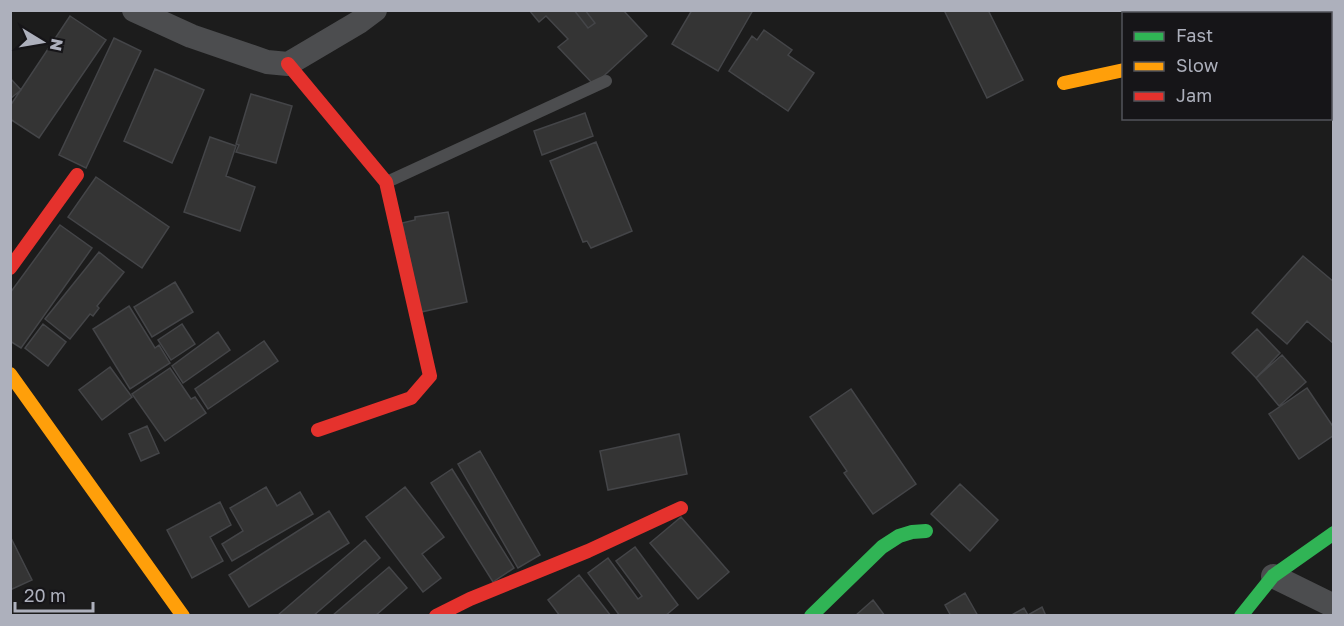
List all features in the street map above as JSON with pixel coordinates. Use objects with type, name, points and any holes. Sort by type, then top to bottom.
[{"type":"street","points":[[134,10],[191,36],[267,62],[288,64],[375,10]]},
{"type":"street","points":[[288,64],[386,182],[430,376],[411,398],[318,430]]},
{"type":"street","points":[[1064,83],[1122,70]]},
{"type":"street","points":[[10,268],[77,175]]},
{"type":"street","points":[[10,374],[183,615]]},
{"type":"street","points":[[436,615],[588,551],[681,508]]},
{"type":"street","points":[[811,615],[882,547],[899,536],[926,531]]},
{"type":"street","points":[[1241,615],[1273,576],[1334,533]]},
{"type":"street","points":[[1273,576],[1334,606]]},
{"type":"lane","points":[[386,182],[606,81]]},
{"type":"building","points":[[529,10],[574,10],[588,28],[595,23],[585,10],[623,10],[647,36],[594,85],[558,47],[568,39],[546,16],[539,22]]},
{"type":"building","points":[[574,10],[585,10],[595,23],[588,28]]},
{"type":"building","points":[[692,10],[753,10],[718,71],[672,44]]},
{"type":"building","points":[[944,10],[988,10],[1023,80],[987,98]]},
{"type":"building","points":[[70,16],[106,40],[39,138],[10,119],[10,106]]},
{"type":"building","points":[[1334,29],[1334,81],[1332,82],[1332,30]]},
{"type":"building","points":[[764,30],[792,50],[788,55],[814,73],[788,111],[729,71],[752,36],[757,40]]},
{"type":"building","points":[[114,38],[141,51],[86,168],[59,155]]},
{"type":"building","points":[[155,69],[204,90],[172,163],[124,141]]},
{"type":"building","points":[[10,78],[21,90],[10,99]]},
{"type":"building","points":[[251,94],[292,106],[276,163],[236,152],[239,145],[236,144]]},
{"type":"building","points":[[585,113],[593,136],[542,155],[534,131]]},
{"type":"building","points":[[210,137],[236,146],[226,176],[255,187],[240,231],[184,212]]},
{"type":"building","points":[[596,142],[632,231],[591,248],[587,241],[583,242],[550,161]]},
{"type":"building","points":[[96,177],[169,227],[142,268],[68,217]]},
{"type":"building","points":[[448,212],[467,302],[421,312],[402,223],[415,220],[415,217]]},
{"type":"building","points":[[60,225],[92,248],[21,348],[10,341],[10,293]]},
{"type":"building","points":[[99,252],[124,272],[97,306],[99,308],[93,316],[90,314],[70,339],[45,319]]},
{"type":"building","points":[[1303,256],[1334,282],[1334,344],[1307,321],[1287,344],[1252,313]]},
{"type":"building","points":[[175,282],[193,312],[152,337],[134,307]]},
{"type":"building","points":[[129,306],[155,348],[159,345],[170,363],[130,389],[93,329]]},
{"type":"building","points":[[43,324],[66,342],[48,366],[25,348]]},
{"type":"building","points":[[182,324],[195,344],[171,360],[158,340]]},
{"type":"building","points":[[1257,329],[1280,353],[1256,378],[1232,353]]},
{"type":"building","points":[[218,332],[230,350],[183,383],[172,366]]},
{"type":"building","points":[[264,341],[278,361],[208,409],[195,389]]},
{"type":"building","points":[[1282,355],[1306,382],[1279,406],[1256,378]]},
{"type":"building","points":[[110,367],[132,397],[102,420],[79,390]]},
{"type":"building","points":[[170,368],[191,399],[195,397],[206,413],[165,441],[132,394]]},
{"type":"building","points":[[1307,388],[1334,428],[1334,435],[1299,459],[1269,414]]},
{"type":"building","points":[[851,389],[916,484],[873,514],[844,473],[847,471],[810,417]]},
{"type":"building","points":[[147,426],[159,453],[141,461],[129,434]]},
{"type":"building","points":[[679,434],[687,474],[608,490],[600,451]]},
{"type":"building","points":[[480,451],[540,555],[518,568],[458,464]]},
{"type":"building","points":[[452,469],[514,568],[493,582],[431,483]]},
{"type":"building","points":[[960,484],[998,520],[970,551],[931,514]]},
{"type":"building","points":[[266,487],[277,506],[300,492],[313,514],[232,561],[222,544],[243,531],[230,508]]},
{"type":"building","points":[[405,487],[444,537],[422,554],[441,578],[423,592],[366,517]]},
{"type":"building","points":[[220,502],[231,525],[210,537],[223,561],[192,578],[167,530]]},
{"type":"building","points":[[329,511],[349,543],[249,607],[229,575]]},
{"type":"building","points":[[681,517],[729,572],[698,599],[650,543]]},
{"type":"building","points":[[10,536],[32,580],[10,590]]},
{"type":"building","points":[[365,540],[380,558],[313,616],[277,616]]},
{"type":"building","points":[[635,547],[678,605],[665,616],[620,616],[588,573],[608,558],[638,599],[642,596],[616,561]]},
{"type":"building","points":[[389,567],[407,588],[375,616],[332,616]]},
{"type":"building","points":[[579,575],[611,616],[560,616],[548,600]]},
{"type":"building","points":[[965,593],[978,616],[951,616],[945,605]]},
{"type":"building","points":[[873,600],[885,616],[855,616]]},
{"type":"building","points":[[1042,607],[1046,616],[1010,616],[1024,608],[1028,615]]},
{"type":"traffic: fast","points":[[811,616],[882,547],[899,536],[926,531]]},
{"type":"traffic: fast","points":[[1241,616],[1273,576],[1334,533]]},
{"type":"traffic: slow","points":[[1064,83],[1122,70]]},
{"type":"traffic: slow","points":[[10,374],[183,616]]},
{"type":"traffic: jam","points":[[288,64],[386,182],[430,376],[411,398],[318,430]]},
{"type":"traffic: jam","points":[[10,268],[77,175]]},
{"type":"traffic: jam","points":[[436,616],[470,599],[588,551],[681,508]]}]
